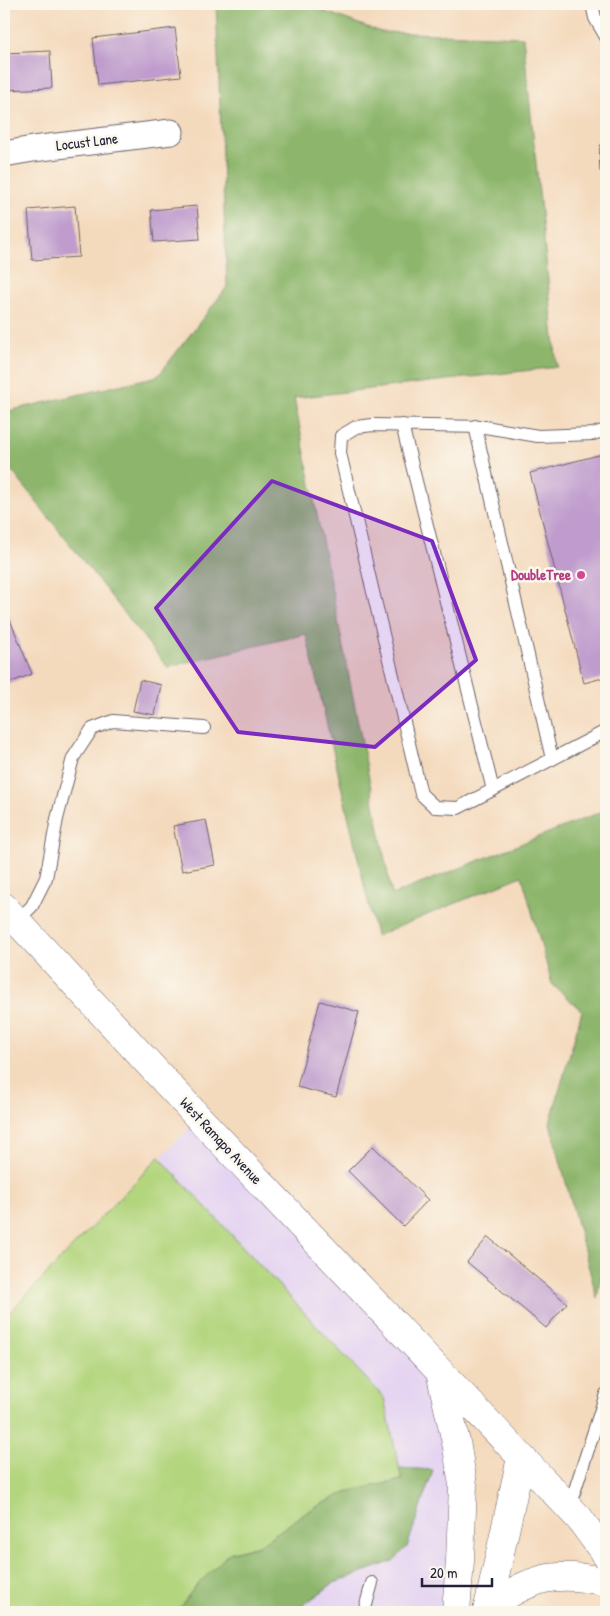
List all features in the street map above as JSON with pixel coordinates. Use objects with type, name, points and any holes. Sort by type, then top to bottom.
[{"type":"main road","name":"West Ramapo Avenue","points":[[10,914],[192,1111],[574,1513]]},
{"type":"main road","points":[[440,1372],[457,1447],[463,1484],[456,1612]]},
{"type":"main road","points":[[488,1610],[521,1458]]},
{"type":"main road","points":[[574,1513],[606,1539]]},
{"type":"main road","points":[[574,1513],[606,1555]]},
{"type":"main road","points":[[488,1610],[512,1592],[539,1579],[567,1576],[606,1582]]},
{"type":"street","name":"Locust Lane","points":[[4,154],[172,132]]},
{"type":"lane","points":[[592,4],[601,17],[606,37]]},
{"type":"lane","points":[[606,149],[606,168]]},
{"type":"lane","points":[[402,425],[493,790]]},
{"type":"lane","points":[[606,430],[593,434],[538,436],[475,426],[402,425],[356,427],[341,436],[340,453],[421,794],[435,807],[458,808],[606,731]]},
{"type":"lane","points":[[475,426],[552,759]]},
{"type":"lane","points":[[10,914],[32,906],[46,878],[73,758],[92,729],[113,721],[204,728]]},
{"type":"lane","points":[[574,1513],[606,1394]]},
{"type":"lane","points":[[364,1612],[372,1584]]},
{"type":"highlighted area","points":[[272,481],[432,541],[476,660],[375,747],[238,732],[156,608]]},
{"type":"shaded area","points":[[199,1118],[440,1372],[457,1447],[456,1612],[4,1612],[4,1315],[10,1312]]},
{"type":"green space","points":[[216,4],[304,4],[381,32],[523,37],[557,367],[294,398],[392,895],[606,810],[606,1247],[597,1298],[550,1123],[582,1011],[552,984],[522,876],[376,936],[306,634],[167,667],[4,461],[4,412],[158,376],[227,287]]},
{"type":"green space","points":[[159,1157],[384,1398],[402,1480],[346,1492],[310,1511],[259,1545],[229,1553],[196,1586],[176,1612],[4,1612],[4,1315],[10,1312]]},
{"type":"green space","points":[[399,1468],[433,1470],[407,1547],[393,1561],[334,1583],[293,1612],[176,1612],[196,1586],[229,1553],[259,1545],[310,1510],[346,1492],[402,1480]]},
{"type":"building","points":[[175,28],[181,76],[98,85],[93,38]]},
{"type":"building","points":[[50,51],[52,88],[4,90],[4,53]]},
{"type":"building","points":[[75,206],[79,257],[32,260],[28,210]]},
{"type":"building","points":[[197,206],[200,239],[154,242],[151,210]]},
{"type":"building","name":"DoubleTree","points":[[606,453],[606,677],[584,683],[530,473]]},
{"type":"building","points":[[4,605],[32,674],[4,685]]},
{"type":"building","points":[[140,680],[161,685],[155,715],[133,711]]},
{"type":"building","points":[[206,820],[215,865],[182,871],[173,826]]},
{"type":"building","points":[[320,1001],[359,1012],[336,1097],[297,1087]]},
{"type":"building","points":[[373,1146],[428,1200],[403,1226],[348,1171]]},
{"type":"building","points":[[488,1237],[567,1303],[546,1328],[467,1262]]},
{"type":"place","name":"DoubleTree","points":[[581,575]]}]
